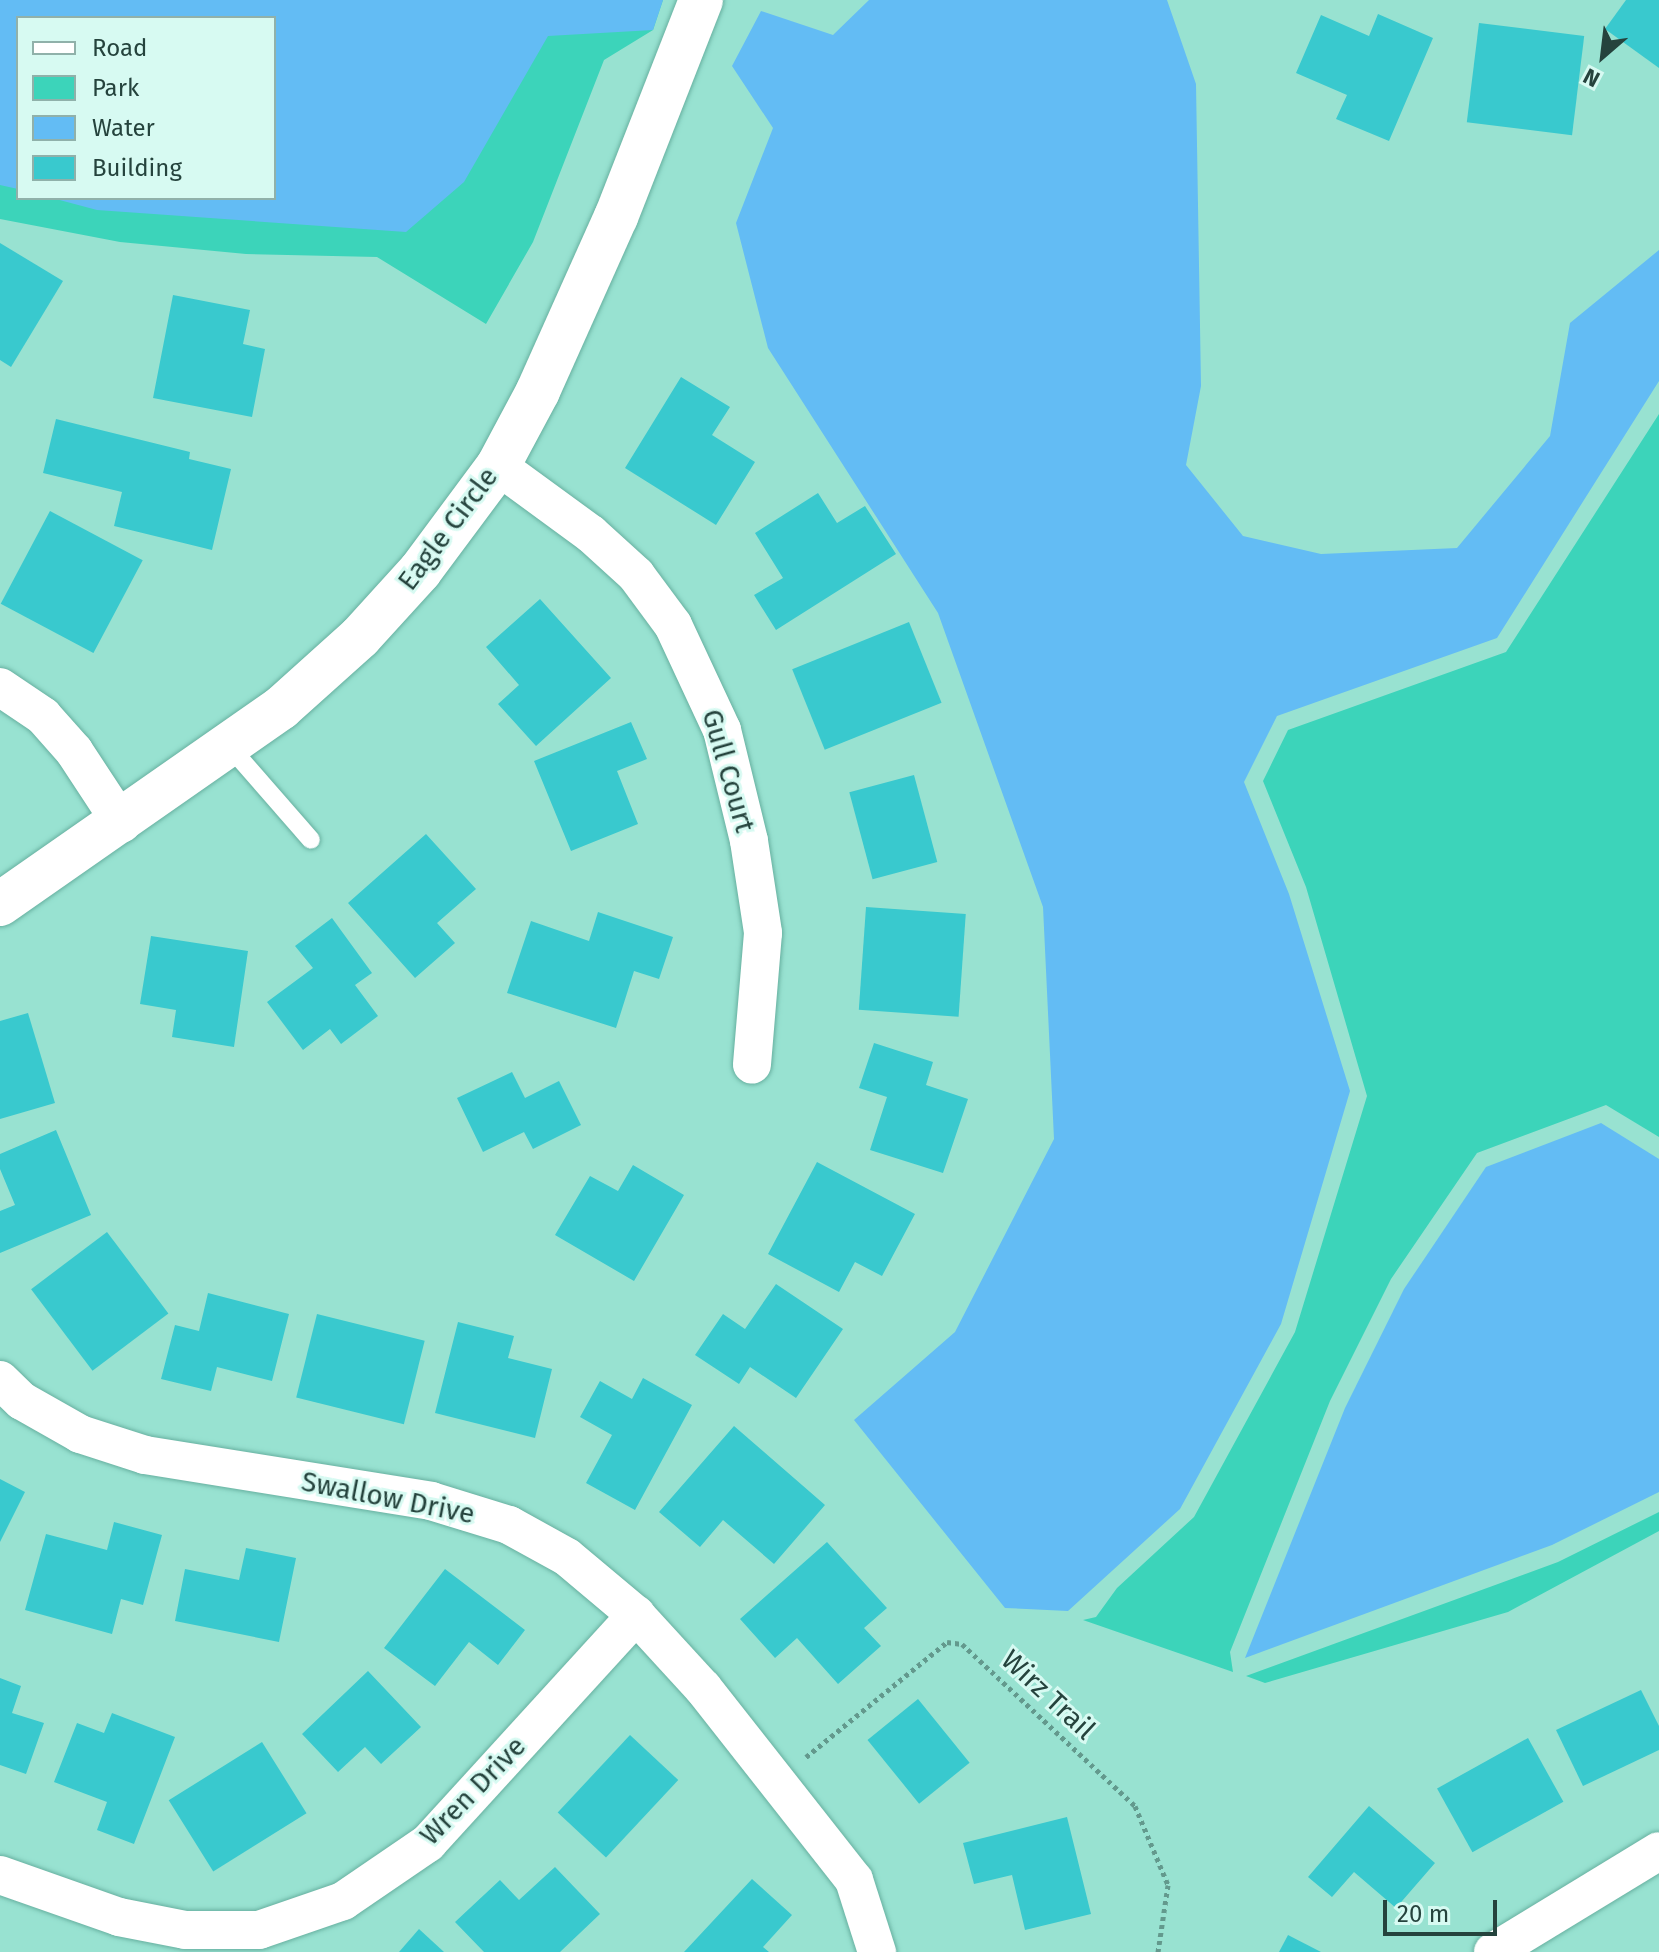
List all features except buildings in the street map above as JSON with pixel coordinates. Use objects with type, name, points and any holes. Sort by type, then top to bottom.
[{"type":"street","name":"Eagle Circle","points":[[0,904],[122,824],[230,747],[360,637],[420,571],[498,466],[580,304],[701,0]]},
{"type":"street","name":"Gull Court","points":[[498,466],[591,534],[636,575],[673,625],[722,730],[749,841],[763,933],[752,1065]]},
{"type":"street","points":[[0,687],[43,716],[64,739],[122,824]]},
{"type":"street","name":"Swallow Drive","points":[[0,1380],[22,1401],[80,1434],[145,1455],[431,1501],[509,1525],[567,1557],[636,1615],[703,1688],[854,1880],[877,1952]]},
{"type":"street","name":"Wren Drive","points":[[0,1875],[119,1917],[185,1930],[259,1930],[343,1901],[428,1843],[636,1615]]},
{"type":"street","points":[[1493,1952],[1659,1851]]},
{"type":"lane","points":[[230,747],[311,840]]},
{"type":"path","name":"Wirz Trail","points":[[806,1757],[947,1642],[962,1644],[1135,1806],[1168,1885],[1158,1952]]},
{"type":"green space","points":[[0,0],[663,0],[653,30],[604,60],[533,242],[486,324],[377,257],[246,254],[120,242],[0,219]]},
{"type":"green space","points":[[1659,414],[1659,1137],[1606,1105],[1477,1153],[1391,1279],[1330,1401],[1230,1652],[1233,1672],[1083,1620],[1096,1617],[1117,1588],[1194,1517],[1295,1332],[1367,1096],[1306,887],[1263,781],[1288,730],[1506,652]]},
{"type":"green space","points":[[1659,1512],[1659,1531],[1508,1612],[1265,1683],[1246,1676],[1558,1562]]},
{"type":"water","points":[[0,0],[663,0],[653,30],[548,36],[464,182],[406,232],[97,210],[60,200],[276,200],[276,16],[16,16],[16,189],[0,185]]},
{"type":"water","points":[[869,0],[1167,0],[1196,84],[1201,386],[1186,465],[1243,536],[1321,554],[1457,548],[1550,436],[1570,323],[1659,250],[1659,381],[1497,638],[1277,716],[1244,782],[1289,894],[1350,1091],[1281,1324],[1180,1509],[1068,1611],[1005,1608],[854,1420],[955,1332],[1054,1139],[1043,907],[938,613],[768,348],[736,223],[773,128],[732,66],[761,11],[833,35]]},
{"type":"water","points":[[1601,1123],[1659,1159],[1659,1492],[1552,1545],[1245,1658],[1345,1408],[1404,1289],[1486,1167]]}]
